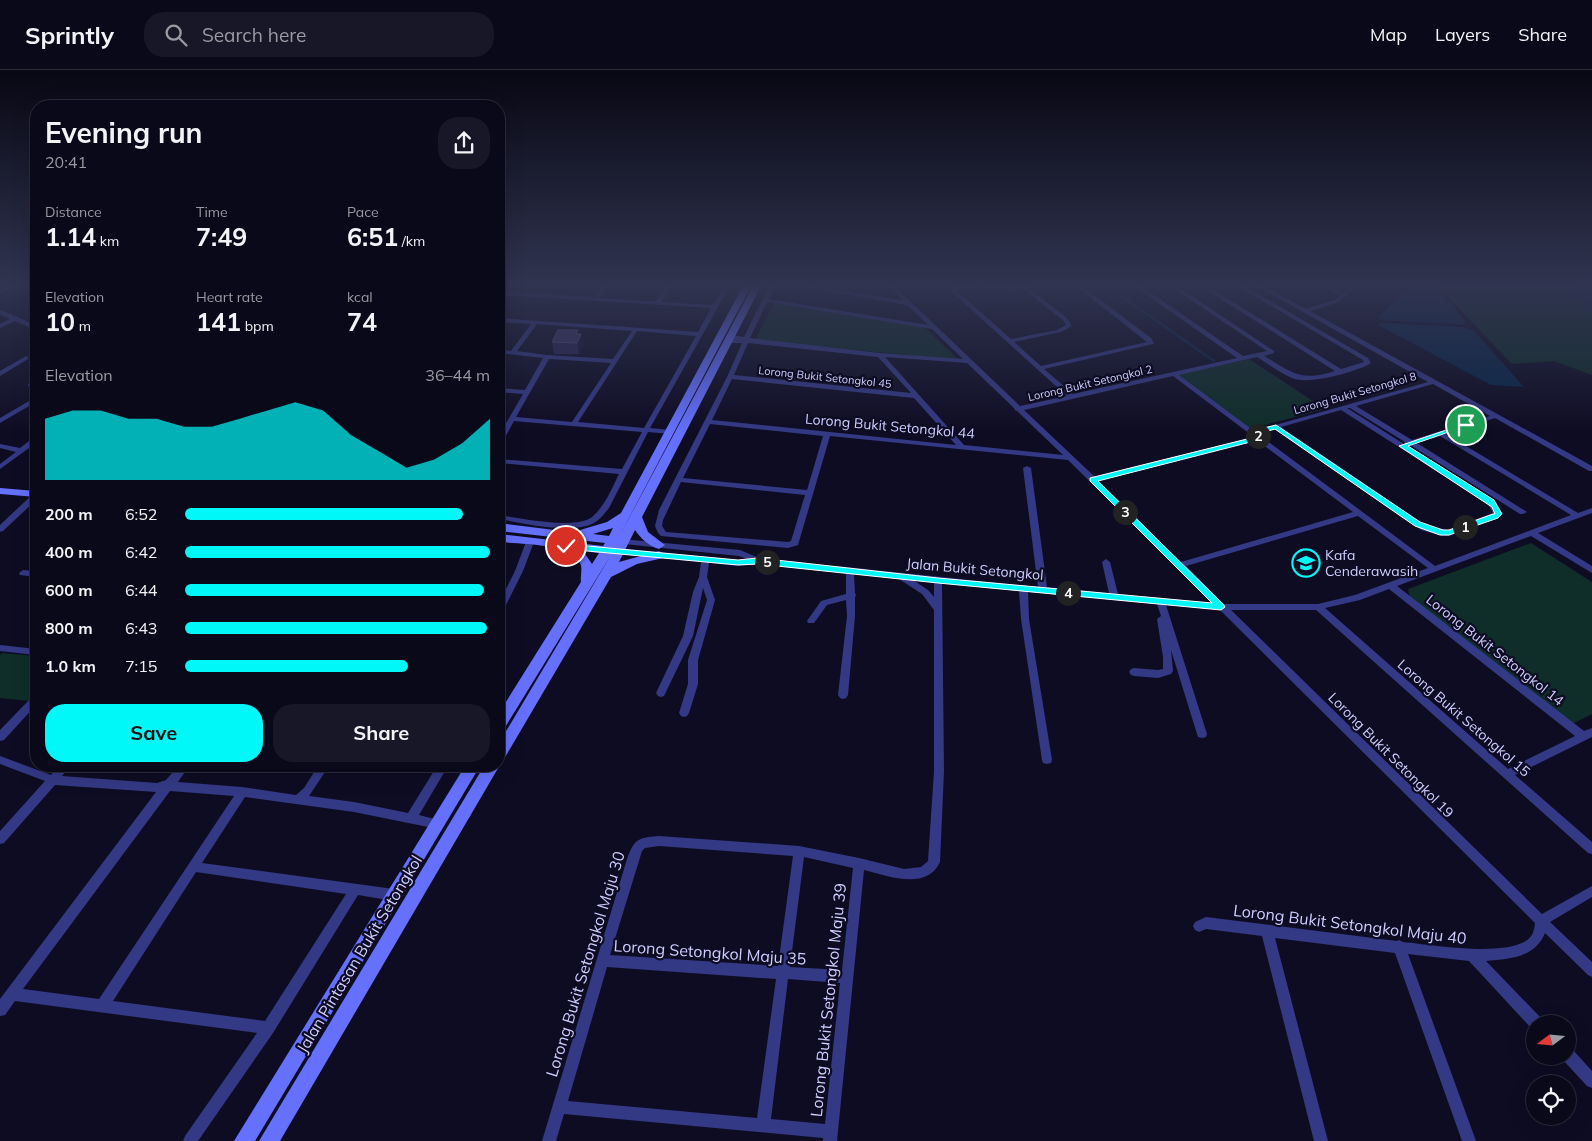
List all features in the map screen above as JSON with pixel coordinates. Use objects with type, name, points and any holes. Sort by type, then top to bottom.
[{"type":"main road","points":[[505,745],[606,575],[625,514],[666,432],[720,334]]},
{"type":"main road","points":[[505,715],[583,587],[637,518],[733,334]]},
{"type":"main road","points":[[0,491],[30,494]]},
{"type":"main road","points":[[572,534],[592,532],[611,525],[625,514]]},
{"type":"main road","points":[[637,518],[640,530],[645,536],[661,545]]},
{"type":"main road","name":"Jalan Bukit Setongkol","points":[[505,528],[572,534],[615,546]]},
{"type":"main road","name":"Jalan Bukit Setongkol","points":[[505,539],[566,546],[615,546]]},
{"type":"main road","points":[[606,575],[618,566],[661,545]]},
{"type":"main road","points":[[566,546],[578,553],[586,563],[588,574],[583,587]]},
{"type":"main road","name":"Jalan Pintasan Bukit Setongkol","points":[[244,1141],[469,772]]},
{"type":"main road","name":"Jalan Pintasan Bukit Setongkol","points":[[269,1141],[488,772]]},
{"type":"street","points":[[513,352],[527,334]]},
{"type":"street","points":[[574,424],[633,334]]},
{"type":"street","points":[[505,518],[571,525],[586,523],[596,518],[609,500],[649,430],[700,334]]},
{"type":"street","points":[[749,334],[730,377],[662,510],[658,527],[661,545],[788,545],[795,543],[826,433]]},
{"type":"street","name":"Lorong Bukit Setongkol 19","points":[[940,334],[1180,565],[1592,972]]},
{"type":"street","points":[[1002,334],[1072,397]]},
{"type":"street","points":[[1010,341],[1044,334]]},
{"type":"street","points":[[1040,368],[1151,343],[1142,334]]},
{"type":"street","points":[[1207,334],[1243,359]]},
{"type":"street","points":[[1245,334],[1272,352],[1258,355]]},
{"type":"street","points":[[1280,334],[1339,371]]},
{"type":"street","points":[[1258,355],[1296,377],[1308,379],[1368,363],[1366,359],[1323,334]]},
{"type":"street","points":[[1346,334],[1592,469]]},
{"type":"street","points":[[731,339],[880,355],[969,361]]},
{"type":"street","points":[[1352,351],[1370,347]]},
{"type":"street","points":[[505,351],[547,357],[615,361]]},
{"type":"street","points":[[880,355],[961,446]]},
{"type":"street","name":"Lorong Bukit Setongkol 2","points":[[1018,409],[1258,355]]},
{"type":"street","points":[[505,430],[547,357]]},
{"type":"street","points":[[0,374],[26,358]]},
{"type":"street","points":[[1174,374],[1434,569]]},
{"type":"street","name":"Lorong Bukit Setongkol 45","points":[[730,377],[918,396]]},
{"type":"street","name":"Lorong Bukit Setongkol 8","points":[[1093,480],[1256,435],[1276,427],[1434,382]]},
{"type":"street","points":[[505,390],[527,392]]},
{"type":"street","points":[[0,421],[30,403]]},
{"type":"street","points":[[1350,405],[1523,512]]},
{"type":"street","points":[[1276,427],[1417,524],[1443,533],[1449,533],[1498,514],[1491,502],[1342,408]]},
{"type":"street","points":[[1402,446],[1496,416]]},
{"type":"street","points":[[512,419],[666,432]]},
{"type":"street","name":"Lorong Bukit Setongkol 44","points":[[707,422],[1070,458]]},
{"type":"street","points":[[1440,433],[1578,516]]},
{"type":"street","points":[[0,467],[30,445]]},
{"type":"street","points":[[0,446],[22,451]]},
{"type":"street","points":[[505,462],[625,472]]},
{"type":"street","points":[[1027,468],[1043,590]]},
{"type":"street","points":[[679,480],[809,493]]},
{"type":"street","points":[[0,529],[30,501]]},
{"type":"street","name":"Jalan Bukit Setongkol","points":[[661,545],[705,560],[738,563],[758,561],[1114,597],[1162,606],[1318,607],[1344,602],[1391,586],[1592,510]]},
{"type":"street","points":[[1180,565],[1359,513]]},
{"type":"street","points":[[1532,533],[1592,570]]},
{"type":"street","points":[[505,599],[519,571],[530,542]]},
{"type":"street","name":"Jalan Bukit Setongkol","points":[[615,546],[661,545],[740,553],[758,561]]},
{"type":"street","points":[[661,693],[688,636],[697,592],[703,577],[705,560]]},
{"type":"street","points":[[1106,562],[1114,597]]},
{"type":"street","points":[[843,695],[852,595],[850,571]]},
{"type":"street","points":[[23,572],[30,573]]},
{"type":"street","points":[[901,576],[925,592],[938,609]]},
{"type":"street","points":[[684,713],[693,684],[693,660],[711,600],[703,577]]},
{"type":"street","points":[[938,580],[938,609]]},
{"type":"street","points":[[938,594],[953,586],[965,583]]},
{"type":"street","name":"Lorong Bukit Setongkol 14","points":[[1391,586],[1587,734]]},
{"type":"street","points":[[1023,588],[1027,628],[1047,760]]},
{"type":"street","points":[[811,621],[824,603],[852,595]]},
{"type":"street","points":[[1134,672],[1158,674],[1168,672],[1168,657],[1160,616],[1162,606]]},
{"type":"street","points":[[1162,606],[1202,734]]},
{"type":"street","name":"Lorong Bukit Setongkol 15","points":[[1318,607],[1592,849]]},
{"type":"street","name":"Lorong Bukit Setongkol Maju 30","points":[[548,1141],[632,859],[637,848],[642,843],[659,841],[799,851],[904,874],[925,872],[934,862],[939,771],[938,609]]},
{"type":"street","points":[[0,648],[30,651]]},
{"type":"street","points":[[0,737],[30,705]]},
{"type":"street","points":[[1507,774],[1587,734]]},
{"type":"street","points":[[0,760],[30,771]]},
{"type":"street","points":[[32,772],[53,780],[110,786],[161,788],[172,783],[180,772]]},
{"type":"street","points":[[0,839],[60,772]]},
{"type":"street","points":[[299,799],[308,791],[320,772]]},
{"type":"street","points":[[411,818],[439,772]]},
{"type":"street","points":[[167,786],[299,799],[354,807],[438,824]]},
{"type":"street","points":[[0,1010],[167,786]]},
{"type":"street","points":[[102,1006],[242,792]]},
{"type":"street","points":[[763,1126],[799,851]]},
{"type":"street","name":"Lorong Bukit Setongkol Maju 39","points":[[830,1137],[859,863]]},
{"type":"street","points":[[194,867],[394,895]]},
{"type":"street","points":[[190,1141],[268,1028],[356,889]]},
{"type":"street","points":[[1541,922],[1592,891]]},
{"type":"street","name":"Lorong Bukit Setongkol Maju 40","points":[[1199,926],[1206,923],[1472,955],[1507,952],[1527,946],[1534,942],[1540,930],[1541,922]]},
{"type":"street","points":[[1267,930],[1321,1141]]},
{"type":"street","points":[[1399,946],[1469,1141]]},
{"type":"street","points":[[1472,955],[1529,1015]]},
{"type":"street","name":"Lorong Setongkol Maju 35","points":[[602,961],[846,977]]},
{"type":"street","points":[[12,994],[268,1028]]},
{"type":"street","points":[[1576,1064],[1592,1081]]},
{"type":"street","points":[[559,1107],[763,1126],[830,1137]]},
{"type":"green space","points":[[758,334],[931,334],[959,360],[755,340]]},
{"type":"green space","points":[[1483,334],[1592,334],[1592,375],[1554,361],[1512,364]]},
{"type":"green space","points":[[1249,359],[1325,409],[1249,429],[1177,375]]},
{"type":"green space","points":[[1531,543],[1592,582],[1592,714],[1572,724],[1410,598],[1408,589]]},
{"type":"green space","points":[[2,653],[30,655],[30,701],[0,698],[0,655]]},
{"type":"water","points":[[1395,334],[1477,334],[1524,387],[1491,385]]},
{"type":"building","points":[[556,334],[581,334],[577,343],[552,342]]},
{"type":"waterway","points":[[1175,334],[1214,361]]},
{"type":"place","name":"Kafa Cenderawasih","points":[[1306,563]]},
{"type":"route","points":[[566,546],[738,563],[758,561],[1221,607],[1093,480],[1260,438],[1253,433],[1276,427],[1417,524],[1424,528],[1449,533],[1496,516],[1498,514],[1495,506],[1402,446],[1466,425]]}]
